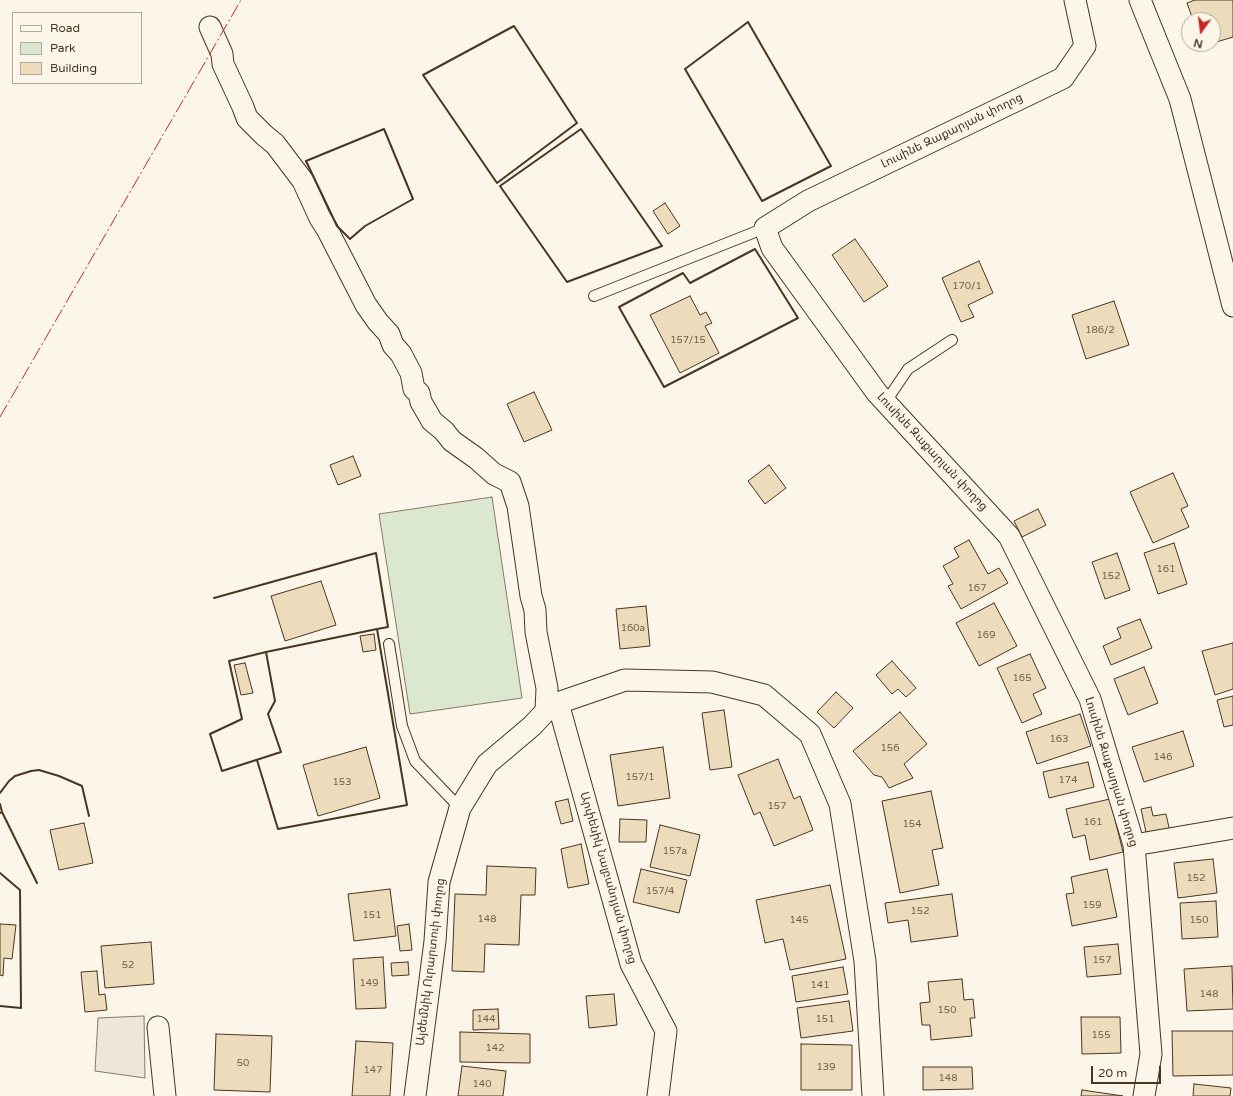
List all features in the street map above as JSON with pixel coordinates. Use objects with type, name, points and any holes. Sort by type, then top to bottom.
[{"type":"street","name":"Լուսինե Զաքարյան փողոց","points":[[1076,0],[1085,46],[1063,78],[808,201],[765,228],[772,248],[877,393],[1009,536],[1090,699],[1134,845],[1151,1054],[1144,1096]]},
{"type":"street","points":[[1140,0],[1180,99],[1233,306]]},
{"type":"street","name":"Արփենիկ Նալբանդյան փողոց","points":[[210,27],[222,54],[223,64],[247,118],[275,144],[303,181],[320,218],[366,305],[389,334],[393,345],[401,354],[411,373],[414,389],[419,393],[421,402],[432,421],[444,431],[452,441],[476,458],[494,474],[510,482],[518,506],[531,596],[535,610],[536,632],[552,707],[631,964],[666,1031],[658,1096]]},
{"type":"street","points":[[552,707],[625,680],[712,682],[764,695],[810,734],[840,804],[865,961],[873,1096]]},
{"type":"street","name":"Այծեմնիկ Ուրարտուի փողոց","points":[[415,1096],[435,941],[439,882],[460,808],[487,764],[552,707]]},
{"type":"street","points":[[1134,845],[1233,828]]},
{"type":"street","points":[[158,1027],[165,1096]]},
{"type":"lane","points":[[594,296],[765,228]]},
{"type":"lane","points":[[885,403],[908,369],[952,340]]},
{"type":"lane","points":[[389,644],[402,726],[415,761],[460,808]]},
{"type":"green space","points":[[492,497],[522,698],[410,714],[379,514]]},
{"type":"shaded area","points":[[144,1016],[145,1078],[95,1071],[98,1018]]},
{"type":"building","points":[[1195,0],[1233,0],[1233,37],[1221,41],[1221,12],[1190,12],[1187,3]]},
{"type":"building","points":[[665,203],[680,226],[668,234],[653,211]]},
{"type":"building","points":[[855,239],[888,286],[864,302],[832,255]]},
{"type":"building","points":[[979,261],[993,293],[968,305],[974,317],[961,322],[942,278]]},
{"type":"building","points":[[690,296],[700,315],[706,312],[712,323],[705,326],[719,353],[680,373],[650,315]]},
{"type":"building","points":[[1114,301],[1129,345],[1086,359],[1072,315]]},
{"type":"building","points":[[534,392],[552,430],[524,442],[507,404]]},
{"type":"building","points":[[353,456],[361,476],[338,485],[330,465]]},
{"type":"building","points":[[769,465],[786,488],[765,504],[748,481]]},
{"type":"building","points":[[1173,473],[1188,506],[1181,509],[1189,527],[1153,543],[1130,492]]},
{"type":"building","points":[[1038,509],[1046,525],[1022,537],[1014,521]]},
{"type":"building","points":[[969,540],[988,574],[999,568],[1008,583],[961,609],[948,586],[953,584],[943,566],[959,557],[954,548]]},
{"type":"building","points":[[1174,543],[1187,584],[1158,594],[1144,553]]},
{"type":"building","points":[[1117,553],[1130,590],[1105,599],[1092,562]]},
{"type":"building","points":[[321,581],[336,625],[285,641],[271,596]]},
{"type":"building","points":[[994,603],[1017,646],[979,666],[956,623]]},
{"type":"building","points":[[646,606],[650,646],[620,649],[616,609]]},
{"type":"building","points":[[1140,619],[1152,648],[1111,665],[1103,646],[1121,638],[1117,628]]},
{"type":"building","points":[[374,634],[376,650],[363,652],[360,636]]},
{"type":"building","points":[[1233,643],[1233,689],[1215,695],[1202,651]]},
{"type":"building","points":[[1030,654],[1046,688],[1033,694],[1042,714],[1022,723],[997,668]]},
{"type":"building","points":[[892,661],[916,688],[906,697],[898,689],[892,694],[876,675]]},
{"type":"building","points":[[245,663],[253,693],[241,695],[234,665]]},
{"type":"building","points":[[1144,667],[1158,703],[1128,715],[1114,679]]},
{"type":"building","points":[[836,692],[853,708],[834,728],[817,712]]},
{"type":"building","points":[[1233,696],[1233,725],[1224,727],[1217,700]]},
{"type":"building","points":[[724,710],[732,767],[710,770],[702,713]]},
{"type":"building","points":[[900,712],[927,744],[904,764],[913,778],[889,788],[882,777],[874,775],[853,751]]},
{"type":"building","points":[[1080,714],[1091,746],[1037,764],[1026,732]]},
{"type":"building","points":[[1183,731],[1194,766],[1144,782],[1132,747]]},
{"type":"building","points":[[366,747],[380,798],[318,816],[303,765]]},
{"type":"building","points":[[663,747],[670,798],[618,806],[610,755]]},
{"type":"building","points":[[778,759],[794,799],[800,796],[813,830],[774,846],[760,812],[754,815],[738,775]]},
{"type":"building","points":[[1088,762],[1094,787],[1049,798],[1043,772]]},
{"type":"building","points":[[931,791],[943,848],[932,850],[939,885],[900,893],[882,801]]},
{"type":"building","points":[[568,799],[573,821],[561,824],[555,802]]},
{"type":"building","points":[[1110,799],[1123,852],[1090,860],[1085,835],[1073,838],[1066,809]]},
{"type":"building","points":[[1151,807],[1153,816],[1166,814],[1170,832],[1147,837],[1141,809]]},
{"type":"building","points":[[620,819],[647,820],[646,842],[619,842]]},
{"type":"building","points":[[84,823],[93,863],[59,870],[50,830]]},
{"type":"building","points":[[660,825],[700,835],[690,876],[650,867]]},
{"type":"building","points":[[581,844],[589,884],[568,888],[561,849]]},
{"type":"building","points":[[1213,859],[1217,893],[1178,898],[1174,863]]},
{"type":"building","points":[[487,866],[536,868],[535,895],[521,895],[519,945],[485,944],[484,972],[452,971],[455,894],[486,895]]},
{"type":"building","points":[[641,869],[687,880],[679,913],[633,902]]},
{"type":"building","points":[[1107,869],[1117,917],[1072,926],[1066,894],[1074,893],[1071,877]]},
{"type":"building","points":[[830,885],[846,959],[790,970],[783,939],[765,943],[756,900]]},
{"type":"building","points":[[390,889],[396,936],[354,941],[348,894]]},
{"type":"building","points":[[952,894],[958,936],[911,942],[908,920],[888,923],[885,903]]},
{"type":"building","points":[[1216,901],[1218,937],[1182,939],[1180,903]]},
{"type":"building","points":[[0,924],[16,925],[12,959],[4,958],[3,976],[0,975]]},
{"type":"building","points":[[409,924],[412,950],[400,951],[397,926]]},
{"type":"building","points":[[151,942],[154,984],[105,988],[101,946]]},
{"type":"building","points":[[1118,944],[1121,974],[1087,977],[1084,947]]},
{"type":"building","points":[[383,957],[386,1008],[356,1009],[353,959]]},
{"type":"building","points":[[408,962],[409,975],[392,976],[391,963]]},
{"type":"building","points":[[1232,966],[1233,1009],[1187,1011],[1184,969]]},
{"type":"building","points":[[843,967],[848,994],[796,1002],[792,976]]},
{"type":"building","points":[[97,971],[99,995],[105,994],[107,1010],[85,1012],[81,972]]},
{"type":"building","points":[[962,979],[964,1000],[973,999],[975,1018],[970,1018],[972,1036],[931,1040],[930,1025],[922,1025],[920,1003],[930,1002],[928,982]]},
{"type":"building","points":[[614,994],[617,1025],[589,1028],[586,996]]},
{"type":"building","points":[[849,1001],[853,1031],[801,1038],[797,1008]]},
{"type":"building","points":[[498,1009],[499,1029],[473,1030],[473,1010]]},
{"type":"building","points":[[1081,1017],[1120,1017],[1121,1053],[1082,1054]]},
{"type":"building","points":[[1172,1031],[1233,1031],[1233,1075],[1173,1076]]},
{"type":"building","points":[[460,1032],[530,1034],[530,1063],[460,1062]]},
{"type":"building","points":[[216,1034],[272,1036],[270,1092],[214,1090]]},
{"type":"building","points":[[356,1041],[393,1043],[390,1096],[352,1096]]},
{"type":"building","points":[[801,1044],[852,1045],[852,1090],[801,1090]]},
{"type":"building","points":[[462,1066],[506,1071],[503,1096],[458,1096]]},
{"type":"building","points":[[923,1067],[972,1067],[973,1089],[923,1090]]},
{"type":"building","points":[[1194,1084],[1231,1088],[1230,1096],[1193,1096]]},
{"type":"building","points":[[1082,1090],[1123,1096],[1081,1096]]},
{"type":"wall","points":[[748,22],[831,166],[762,201],[685,69],[748,22]]},
{"type":"wall","points":[[514,26],[577,123],[497,183],[423,75],[514,26]]},
{"type":"wall","points":[[384,129],[413,199],[365,226],[350,239],[337,226],[306,161],[384,129]]},
{"type":"wall","points":[[581,129],[662,246],[567,282],[500,186],[581,129]]},
{"type":"wall","points":[[755,249],[798,318],[664,387],[619,307],[683,273],[690,283],[755,249]]},
{"type":"wall","points":[[214,598],[376,553],[388,627],[377,629]]},
{"type":"wall","points":[[257,760],[278,829],[407,805],[377,629],[266,652]]},
{"type":"wall","points":[[266,652],[275,701],[268,714],[281,752],[222,771],[210,734],[242,719],[229,661],[266,652]]},
{"type":"wall","points":[[0,793],[15,776],[39,770],[59,776],[82,786],[89,816]]},
{"type":"wall","points":[[0,804],[2,812],[0,813]]},
{"type":"wall","points":[[2,812],[37,883]]},
{"type":"wall","points":[[0,873],[20,890],[21,1008],[0,1006]]},
{"type":"power","points":[[0,417],[241,0]]}]
